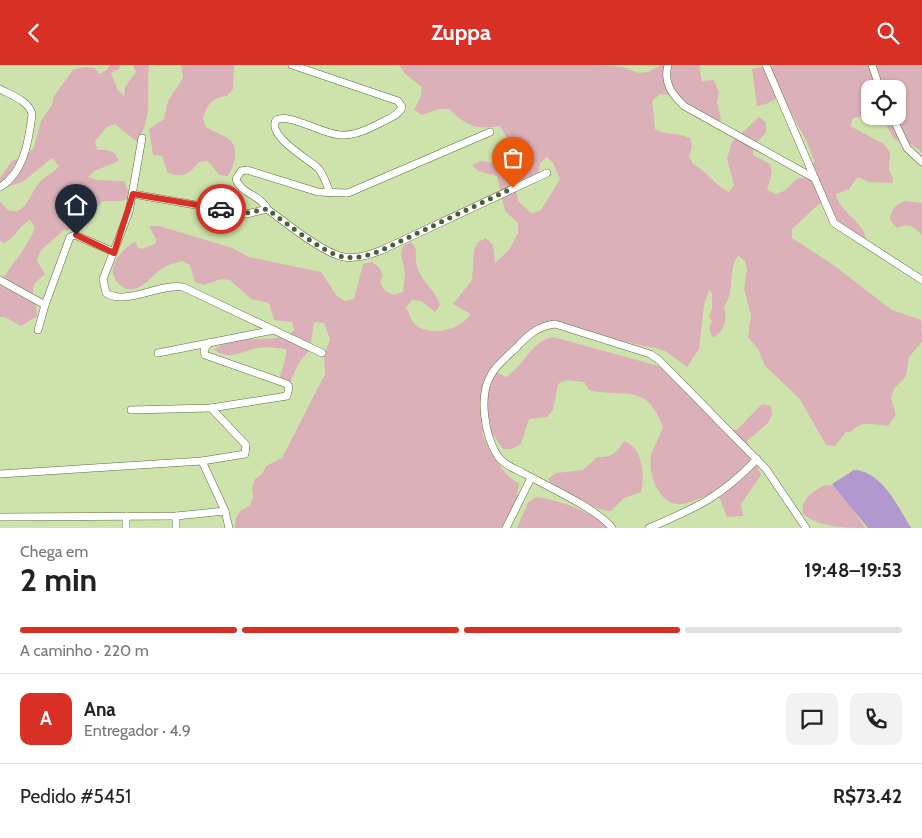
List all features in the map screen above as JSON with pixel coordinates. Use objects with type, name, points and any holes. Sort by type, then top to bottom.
[{"type":"street","points":[[292,65],[398,101],[402,107],[400,112],[377,125],[351,135],[329,133],[285,118],[276,120],[274,125],[276,132],[297,153],[318,169],[330,193]]},
{"type":"street","points":[[668,65],[667,83],[674,95],[684,106],[814,178]]},
{"type":"street","points":[[766,65],[834,223],[922,280]]},
{"type":"street","points":[[872,65],[877,80]]},
{"type":"street","points":[[0,89],[24,102],[30,107],[32,114],[21,164],[16,174],[0,187]]},
{"type":"street","points":[[896,125],[907,148],[922,162]]},
{"type":"street","points":[[490,132],[348,193],[318,192],[247,170],[241,171],[236,179],[240,187],[262,202],[267,209],[332,254],[342,257],[360,257],[382,250],[547,173]]},
{"type":"street","points":[[142,138],[133,194],[103,284],[106,293],[111,296],[137,294],[174,285],[183,287],[322,353]]},
{"type":"street","points":[[133,194],[247,213],[267,209]]},
{"type":"street","points":[[38,330],[45,305],[72,235],[84,237],[114,253]]},
{"type":"street","points":[[0,280],[45,305]]},
{"type":"street","points":[[612,528],[596,514],[506,464],[498,456],[486,419],[485,392],[490,375],[536,330],[554,324],[655,357],[757,459],[806,528]]},
{"type":"street","points":[[158,353],[274,330]]},
{"type":"street","points":[[132,410],[211,408],[285,397],[289,387],[287,384],[206,355],[204,350],[209,343]]},
{"type":"street","points":[[0,474],[202,461],[239,457],[247,452],[246,445],[211,408]]},
{"type":"street","points":[[649,528],[716,497],[736,481],[757,459]]},
{"type":"street","points":[[202,461],[225,511],[230,528]]},
{"type":"street","points":[[506,528],[531,478]]},
{"type":"street","points":[[0,517],[176,516],[225,511]]},
{"type":"street","points":[[126,516],[126,528]]},
{"type":"street","points":[[176,516],[176,528]]},
{"type":"shaded area","points":[[110,65],[120,65],[119,69],[111,73],[118,90],[124,96],[125,87],[136,72],[133,65],[149,65],[146,123],[137,142],[115,124],[107,127],[95,141],[97,150],[115,153],[119,161],[94,171],[88,177],[97,180],[124,181],[131,198],[122,201],[103,201],[97,208],[89,225],[62,231],[44,247],[37,261],[45,274],[36,282],[33,288],[37,316],[21,326],[5,317],[0,317],[0,285],[35,227],[30,220],[8,241],[4,243],[0,241],[0,202],[8,210],[19,210],[27,203],[40,181],[59,166],[52,158],[24,181],[0,190],[0,178],[12,161],[28,154],[34,147],[41,121],[52,105],[54,96],[73,70],[85,67],[94,68],[100,74],[108,69]]},
{"type":"shaded area","points":[[181,65],[234,65],[233,89],[227,96],[218,98],[211,103],[203,119],[206,127],[226,137],[231,141],[235,149],[235,159],[228,176],[219,175],[208,161],[199,162],[186,174],[173,175],[168,173],[162,156],[153,155],[149,129],[164,119],[168,101],[183,78]]},
{"type":"shaded area","points":[[399,65],[592,65],[622,67],[639,73],[648,72],[661,65],[699,65],[702,81],[714,80],[719,93],[717,102],[721,119],[715,126],[685,109],[669,95],[660,94],[652,101],[655,129],[663,133],[690,138],[692,147],[689,156],[693,164],[729,192],[734,185],[727,159],[732,142],[759,117],[766,122],[766,132],[754,146],[753,155],[770,164],[772,173],[767,190],[776,194],[784,191],[798,178],[809,178],[814,161],[808,144],[782,96],[757,106],[752,69],[776,65],[922,65],[922,152],[912,145],[895,140],[886,125],[906,125],[906,80],[861,80],[861,117],[853,118],[850,126],[884,144],[890,152],[889,170],[893,178],[892,183],[869,182],[858,177],[849,189],[836,194],[841,206],[860,226],[866,238],[859,244],[842,233],[829,202],[819,204],[792,229],[792,238],[832,264],[892,310],[921,320],[922,342],[909,357],[906,376],[894,389],[891,398],[896,415],[888,426],[868,424],[859,426],[851,432],[846,432],[835,446],[826,445],[799,398],[765,366],[758,349],[748,337],[751,315],[744,289],[747,270],[745,261],[738,256],[733,268],[730,294],[724,307],[726,316],[723,328],[713,338],[709,329],[712,321],[709,316],[712,309],[712,293],[709,290],[704,305],[699,349],[687,367],[665,351],[655,348],[579,330],[549,328],[538,331],[527,338],[497,372],[506,377],[513,372],[533,348],[545,339],[553,337],[666,368],[728,429],[737,430],[762,404],[771,406],[772,415],[768,423],[747,441],[761,475],[741,504],[743,516],[727,517],[720,499],[714,493],[684,504],[672,503],[666,499],[660,493],[652,476],[652,452],[663,427],[649,403],[642,397],[589,390],[584,382],[566,380],[558,384],[553,410],[547,417],[529,419],[521,444],[512,449],[503,449],[492,433],[482,433],[502,469],[519,483],[516,501],[501,528],[235,528],[238,514],[250,506],[255,479],[262,474],[266,466],[282,458],[325,374],[324,356],[330,339],[324,323],[314,322],[310,349],[298,364],[287,390],[280,384],[286,349],[260,347],[230,355],[214,350],[223,344],[233,341],[275,338],[285,336],[294,331],[292,322],[274,320],[269,303],[251,299],[230,280],[221,279],[204,285],[195,282],[190,265],[182,261],[165,267],[138,288],[127,289],[117,282],[113,271],[114,265],[119,255],[132,243],[136,242],[137,247],[141,249],[155,244],[156,239],[149,226],[159,226],[232,248],[249,257],[321,272],[337,296],[345,301],[354,299],[363,264],[372,262],[379,267],[383,275],[380,283],[385,291],[394,295],[403,292],[405,273],[401,254],[403,246],[411,242],[416,249],[417,268],[437,297],[440,305],[435,312],[421,301],[412,300],[406,307],[411,319],[422,329],[429,331],[445,330],[459,325],[470,315],[453,304],[472,280],[474,250],[478,242],[486,238],[493,245],[495,263],[509,250],[518,233],[518,223],[505,211],[497,176],[478,171],[472,165],[481,161],[508,166],[513,174],[518,201],[532,214],[541,210],[560,179],[553,163],[547,157],[540,163],[537,181],[528,185],[521,180],[515,153],[500,126],[478,127],[466,123],[449,109],[439,109],[422,115],[414,110],[421,96],[422,87],[405,74]]},
{"type":"shaded area","points":[[905,201],[922,203],[922,235],[911,226],[897,228],[890,220],[894,208]]},
{"type":"shaded area","points":[[624,441],[635,449],[639,456],[643,478],[641,492],[624,498],[611,511],[596,508],[577,500],[548,479],[556,473],[583,470],[597,457],[606,457],[613,454]]},
{"type":"shaded area","points":[[854,470],[864,472],[881,483],[895,501],[911,528],[868,528],[832,484]]},
{"type":"shaded area","points":[[825,485],[834,486],[847,499],[865,528],[824,524],[816,522],[803,514],[803,504],[808,496]]},
{"type":"shaded area","points":[[535,497],[575,508],[611,528],[517,528],[528,503]]},
{"type":"way so far","points":[[221,209],[257,213],[267,209],[332,254],[350,257],[369,255],[382,250],[513,188]]},
{"type":"route","points":[[76,235],[84,237],[114,253],[129,212],[133,194],[221,209]]}]
